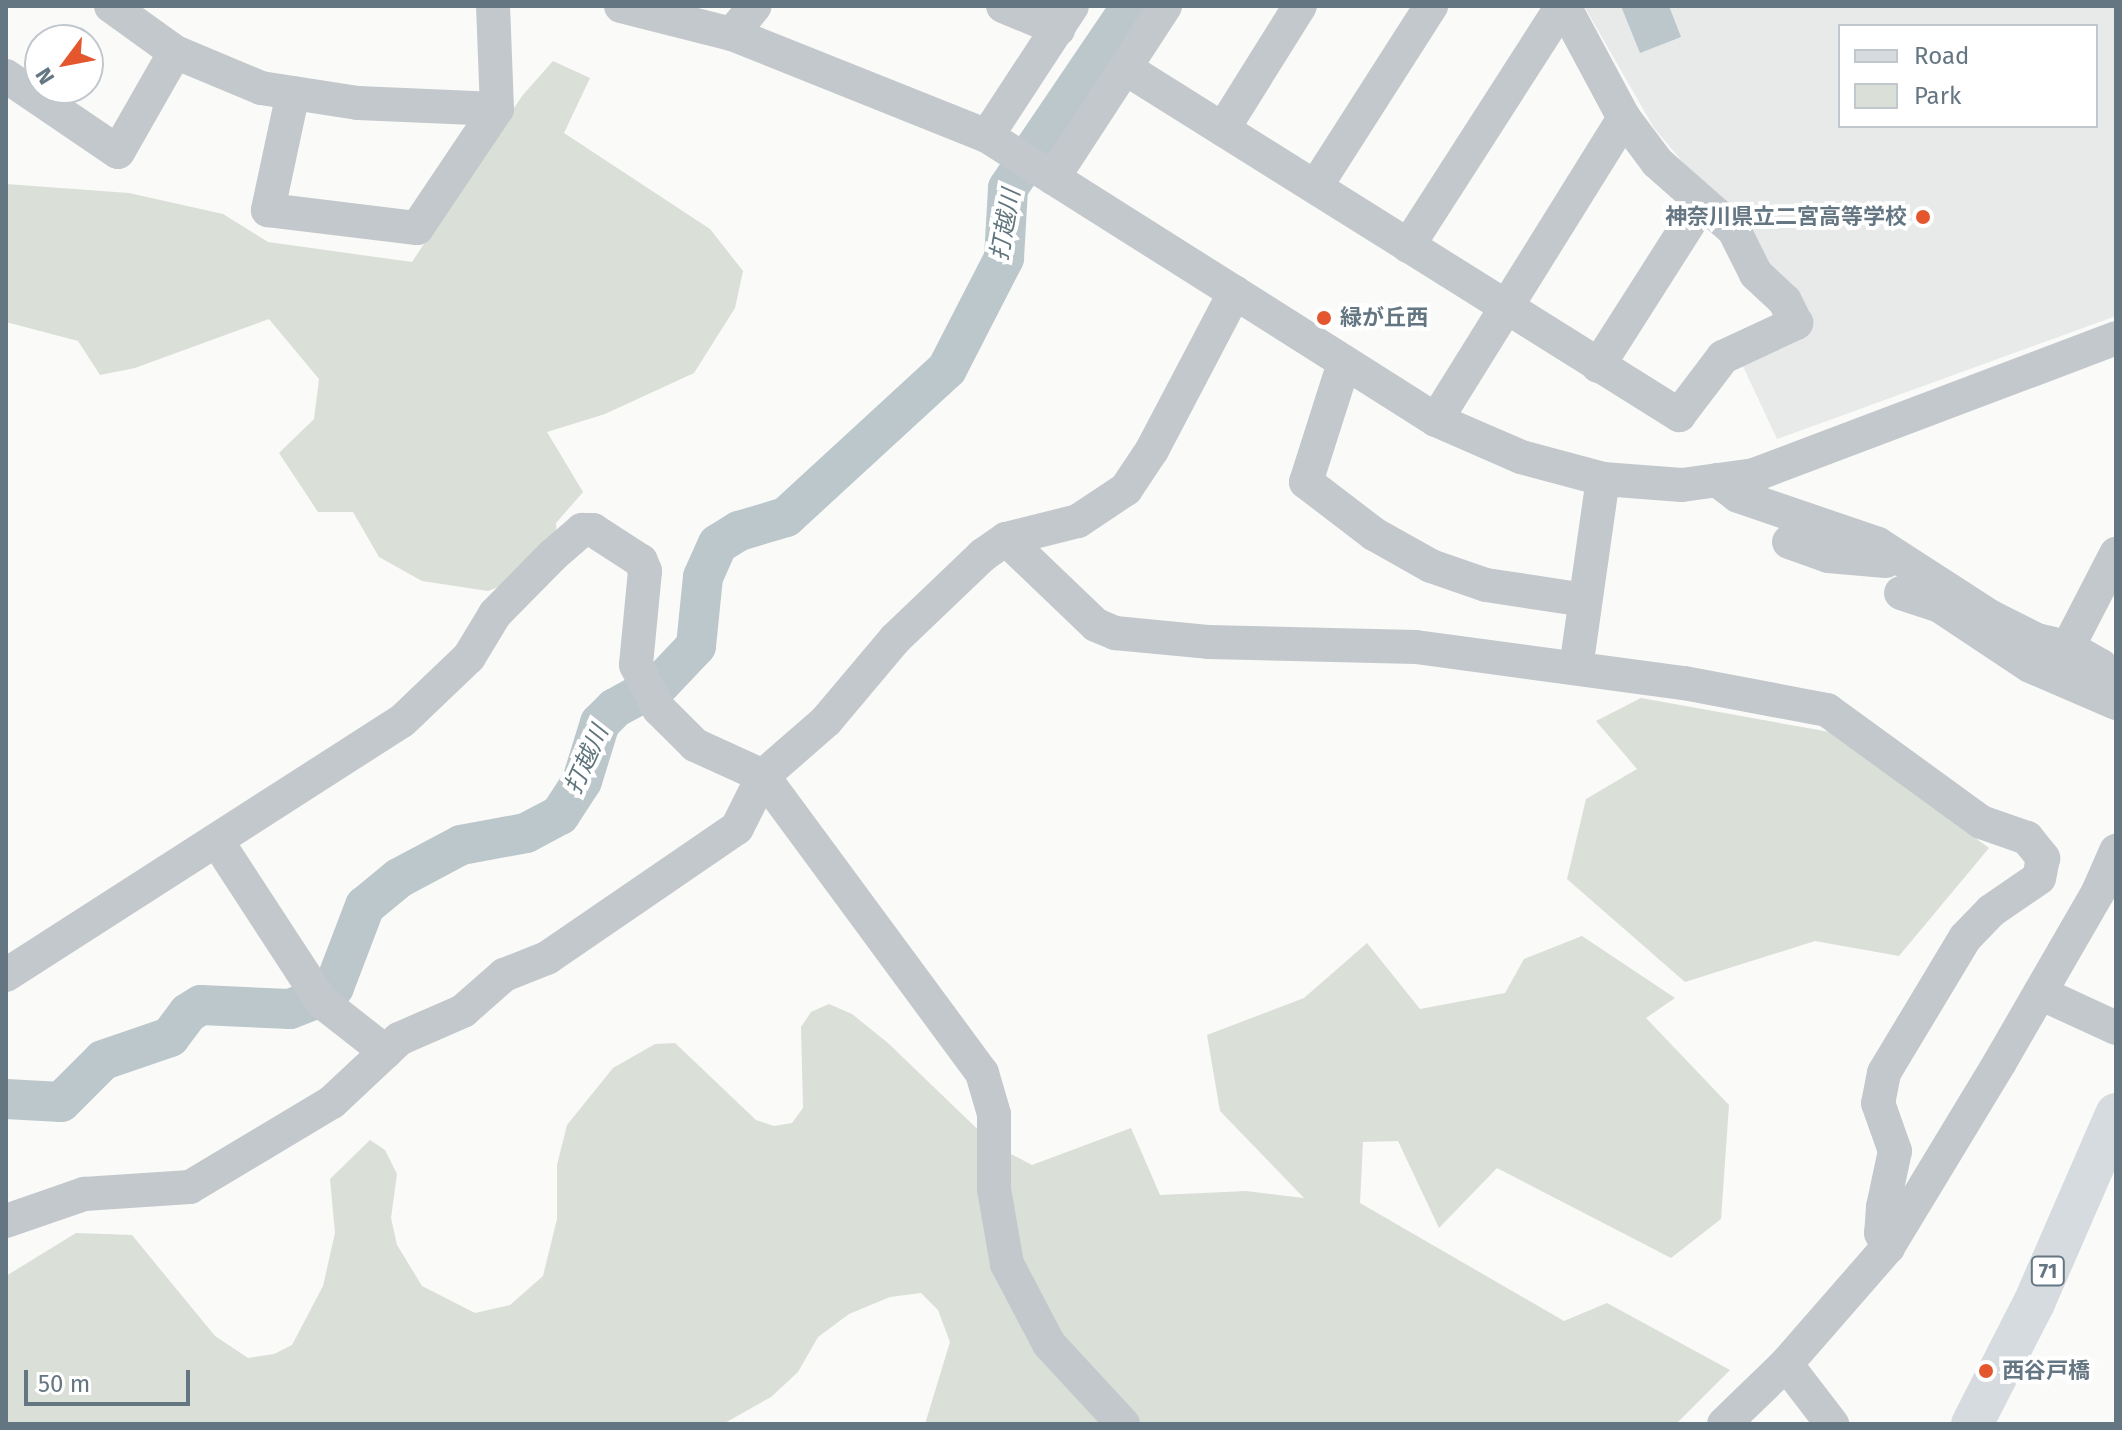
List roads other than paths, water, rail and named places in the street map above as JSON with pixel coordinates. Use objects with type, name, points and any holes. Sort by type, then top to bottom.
[{"type":"main road","name":"71","points":[[1972,1424],[2034,1303],[2116,1114]]},
{"type":"main road","name":"71","points":[[2004,1424],[2116,1187]]},
{"type":"street","points":[[111,6],[175,52],[261,88],[358,103],[497,109]]},
{"type":"street","points":[[293,93],[268,210],[417,228],[497,109],[493,6]]},
{"type":"street","points":[[621,6],[732,34],[993,140],[1436,420],[1521,457],[1603,479],[1682,485],[1754,475],[2116,338]]},
{"type":"street","points":[[732,34],[755,6]]},
{"type":"street","points":[[993,140],[1065,17],[1003,6]]},
{"type":"street","points":[[1047,174],[1125,68],[1165,6]]},
{"type":"street","points":[[1223,129],[1300,6]]},
{"type":"street","points":[[1316,186],[1431,6]]},
{"type":"street","points":[[1125,68],[1316,186],[1503,309],[1679,415],[1723,357],[1796,323],[1785,301],[1756,274],[1734,230],[1657,162],[1624,118],[1563,6],[1408,246]]},
{"type":"street","points":[[6,76],[118,152],[175,52]]},
{"type":"street","points":[[1436,420],[1624,118]]},
{"type":"street","points":[[1598,366],[1702,203]]},
{"type":"street","points":[[6,1221],[84,1194],[190,1187],[332,1102],[399,1039],[463,1011],[504,975],[547,958],[737,828],[763,776],[826,721],[895,639],[1006,539],[1078,521],[1126,489],[1152,450],[1235,292]]},
{"type":"street","points":[[1344,363],[1306,482],[1374,534],[1431,566],[1486,585],[1585,600]]},
{"type":"street","points":[[1576,668],[1603,479]]},
{"type":"street","points":[[1717,480],[1738,496],[1878,544],[1907,580],[1940,606],[2030,666],[2115,702]]},
{"type":"street","points":[[6,975],[402,721],[469,657],[495,614],[582,530],[593,530],[641,561],[645,571],[638,674],[659,709],[695,745],[763,776],[982,1073],[994,1114],[994,1189],[1007,1264],[1049,1344],[1123,1424]]},
{"type":"street","points":[[1006,539],[1096,625],[1115,633],[1208,642],[1416,647],[1576,668],[1827,710],[1981,822],[2027,838],[2043,858],[2032,885],[1991,911],[1965,938],[1884,1073],[1878,1103],[1895,1151],[1882,1220],[1888,1247]]},
{"type":"street","points":[[1789,542],[1907,580],[2037,640],[2068,647],[2101,666],[2115,702]]},
{"type":"street","points":[[2068,647],[2116,554]]},
{"type":"street","points":[[217,841],[322,1002],[386,1052]]},
{"type":"street","points":[[1724,1424],[1786,1364],[1888,1247],[2040,993],[2116,851]]},
{"type":"street","points":[[2040,993],[2116,1028]]},
{"type":"street","points":[[1786,1364],[1832,1424]]},
{"type":"waterway","name":"打越川","points":[[6,1099],[61,1102],[103,1060],[170,1037],[188,1013],[201,1005],[290,1009],[314,1000],[334,987],[365,906],[399,878],[461,845],[526,833],[560,815],[582,781],[600,723],[615,708],[661,683],[696,646],[703,577],[718,544],[739,531],[786,517],[947,369],[1004,258],[1008,188],[1131,6]]},
{"type":"place","name":"神奈川県立二宮高等学校","points":[[1923,217]]},
{"type":"place","name":"緑が丘西","points":[[1324,318]]},
{"type":"place","name":"西谷戸橋","points":[[1986,1371]]}]
